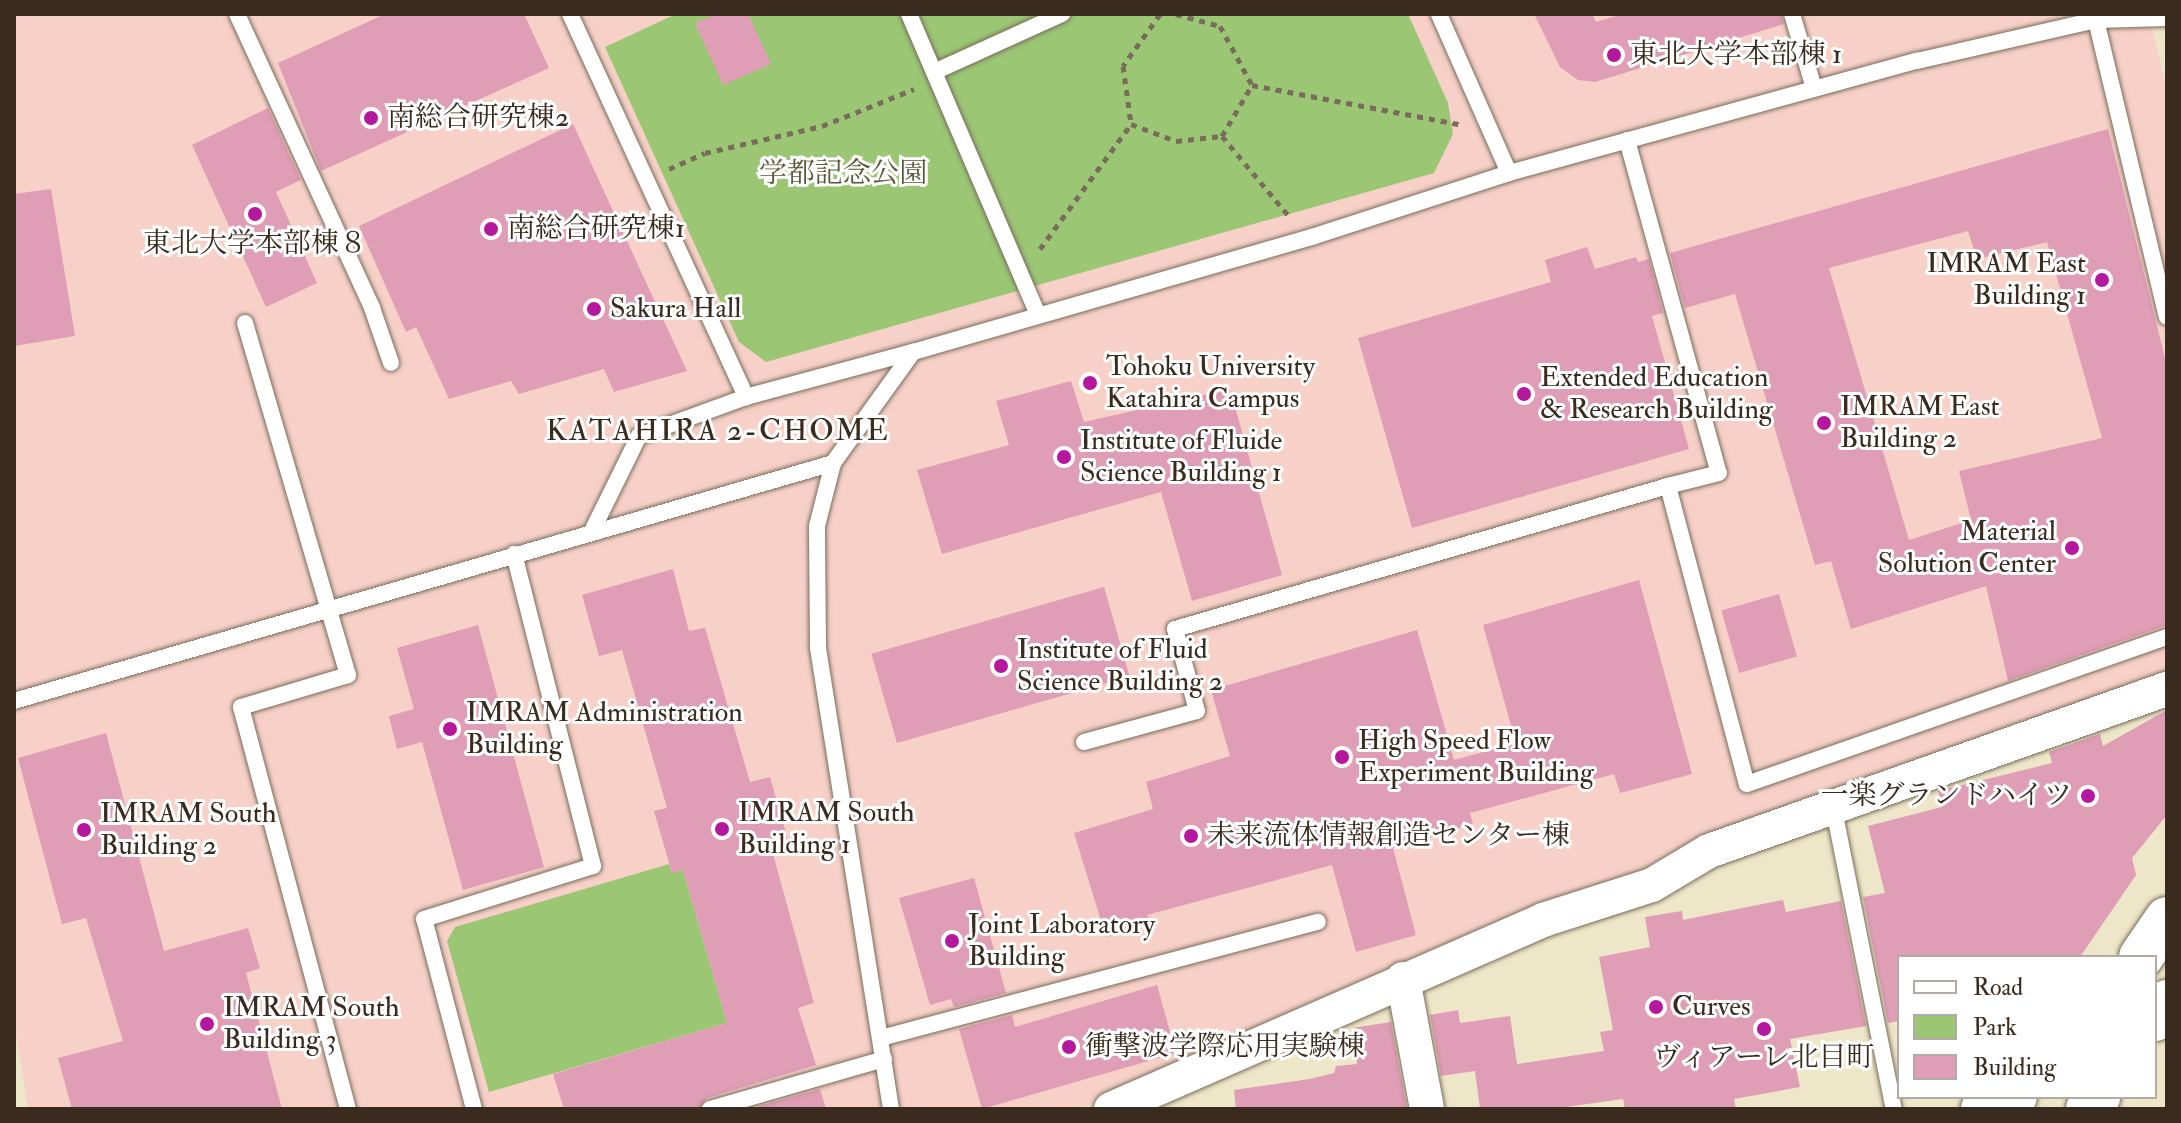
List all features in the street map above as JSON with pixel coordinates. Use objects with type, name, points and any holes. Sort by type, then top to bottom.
[{"type":"street","points":[[1111,1109],[1543,920],[1652,885],[1709,851],[1833,803],[2167,689]]},
{"type":"street","points":[[2142,955],[2167,919]]},
{"type":"street","points":[[1403,979],[1427,1109]]},
{"type":"street","points":[[1983,1109],[2010,1099]]},
{"type":"lane","points":[[237,14],[372,308],[391,363]]},
{"type":"lane","points":[[570,14],[746,397]]},
{"type":"lane","points":[[909,14],[1037,313]]},
{"type":"lane","points":[[935,76],[1062,14]]},
{"type":"lane","points":[[1439,14],[1509,173]]},
{"type":"lane","points":[[1792,14],[1813,85]]},
{"type":"lane","points":[[592,531],[639,436],[746,397],[1306,238],[1509,173],[1813,85],[2096,20],[2167,18]]},
{"type":"lane","points":[[2096,20],[2167,317]]},
{"type":"lane","points":[[1084,742],[1197,711],[1175,629],[1719,473],[1627,140]]},
{"type":"lane","points":[[245,323],[348,675],[241,707],[348,1109]]},
{"type":"lane","points":[[891,1109],[818,647],[817,526],[833,463],[913,352]]},
{"type":"lane","points":[[14,701],[833,463]]},
{"type":"lane","points":[[1668,486],[1747,784],[2167,637]]},
{"type":"lane","points":[[474,1109],[424,919],[593,866],[514,554]]},
{"type":"lane","points":[[1833,803],[1894,1109]]},
{"type":"lane","points":[[881,1038],[1318,922]]},
{"type":"lane","points":[[710,1109],[884,1059]]},
{"type":"path","points":[[1021,277],[1131,124],[1123,66],[1160,14]]},
{"type":"path","points":[[1176,14],[1220,26],[1252,85]]},
{"type":"path","points":[[647,179],[705,153],[822,126],[935,76]]},
{"type":"path","points":[[1222,136],[1252,85]]},
{"type":"path","points":[[1252,85],[1490,130]]},
{"type":"path","points":[[1131,124],[1176,141],[1222,136]]},
{"type":"path","points":[[1222,136],[1306,238]]},
{"type":"shaded area","name":"Tohoku University Katahira Campus","points":[[14,14],[2149,14],[2167,91],[2167,675],[1644,876],[1204,1053],[1079,1109],[28,1109],[14,1021]]},
{"type":"green space","name":"学都記念公園","points":[[676,14],[1408,14],[1448,103],[1453,134],[1434,173],[766,362],[739,342],[605,47]]},
{"type":"green space","points":[[669,864],[672,873],[683,870],[727,1023],[489,1092],[447,941],[455,927]]},
{"type":"building","name":"南総合研究棟2","points":[[385,14],[524,14],[549,68],[321,171],[278,63]]},
{"type":"building","points":[[717,14],[748,14],[771,64],[723,85],[695,23]]},
{"type":"building","name":"東北大学本部棟 1","points":[[1534,14],[1592,14],[1596,22],[1623,14],[1781,14],[1784,24],[1595,82],[1578,80],[1560,67]]},
{"type":"building","name":"東北大学本部棟８","points":[[268,108],[301,180],[276,192],[317,283],[266,307],[192,145]]},
{"type":"building","points":[[573,124],[687,371],[614,392],[604,369],[519,394],[511,381],[449,399],[416,327],[406,332],[359,226]]},
{"type":"building","points":[[2108,129],[2167,366],[2167,625],[2008,681],[1986,586],[1851,629],[1831,561],[1815,565],[1735,294],[1685,308],[1670,253]],"holes":[[[1968,231],[1977,259],[2047,242],[2102,438],[1959,471],[1971,520],[1909,540],[1829,268]]]},
{"type":"building","points":[[51,189],[75,336],[14,346],[14,194]]},
{"type":"building","name":"Extended Education & Research Building","points":[[1587,247],[1595,269],[1636,257],[1638,262],[1649,259],[1663,313],[1652,316],[1689,449],[1412,528],[1358,338],[1551,282],[1545,260]]},
{"type":"building","points":[[1071,381],[1084,422],[1230,389],[1282,575],[1192,601],[1161,492],[942,554],[917,470],[1009,445],[996,401]]},
{"type":"building","name":"IMRAM South Building 1","points":[[673,569],[689,631],[705,628],[750,782],[770,777],[790,847],[773,854],[814,1003],[798,1008],[816,1065],[707,1098],[699,1109],[564,1109],[553,1074],[727,1023],[683,870],[672,873],[654,811],[667,808],[622,650],[599,656],[582,595]]},
{"type":"building","points":[[1639,580],[1692,774],[1620,793],[1614,774],[1470,813],[1473,824],[1393,848],[1416,935],[1356,952],[1332,865],[1147,915],[1150,923],[1106,937],[1074,833],[1153,809],[1146,782],[1230,756],[1211,690],[1417,630],[1454,760],[1516,743],[1483,625]]},
{"type":"building","name":"Institute of Fluid Science Building 2","points":[[1104,587],[1130,676],[897,743],[871,654]]},
{"type":"building","points":[[1779,594],[1797,656],[1739,673],[1721,611]]},
{"type":"building","name":"IMRAM Administration Building","points":[[478,625],[544,867],[463,890],[422,742],[397,749],[389,716],[414,709],[397,648]]},
{"type":"building","points":[[2167,710],[2167,815],[2132,858],[2136,875],[2081,955],[1897,955],[1897,1021],[1888,1023],[1863,897],[1885,893],[1868,826],[1942,807],[1938,791],[2052,763],[2049,752],[2100,734],[2103,746]]},
{"type":"building","points":[[106,733],[164,951],[248,928],[260,968],[246,973],[282,1109],[72,1109],[58,1058],[123,1041],[86,918],[62,924],[18,758]]},
{"type":"building","name":"Joint Laboratory Building","points":[[974,878],[1006,993],[954,1007],[951,999],[930,1005],[899,898]]},
{"type":"building","points":[[1783,900],[1786,912],[1841,901],[1866,1026],[1790,1039],[1800,1087],[1734,1099],[1736,1109],[1625,1109],[1623,1099],[1551,1109],[1480,1109],[1475,1071],[1441,1076],[1430,1015],[1458,1010],[1460,1023],[1510,1016],[1517,1064],[1604,1051],[1600,1032],[1613,1030],[1599,957],[1650,947],[1645,917],[1682,911],[1683,920]]},
{"type":"building","name":"衝撃波学際応用実験棟","points":[[1157,985],[1176,1053],[982,1109],[959,1029],[1012,1015],[1015,1027]]},
{"type":"building","points":[[1391,1022],[1407,1109],[1236,1109],[1234,1090],[1310,1079],[1334,1073],[1336,1066],[1357,1064],[1352,1028]]},
{"type":"building","points":[[820,1089],[826,1109],[750,1109]]},
{"type":"place","name":"東北大学本部棟 1","points":[[1614,55]]},
{"type":"place","name":"南総合研究棟2","points":[[371,118]]},
{"type":"place","name":"東北大学本部棟８","points":[[255,214]]},
{"type":"place","name":"南総合研究棟1","points":[[491,229]]},
{"type":"place","name":"IMRAM East Building 1","points":[[2102,280]]},
{"type":"place","name":"Sakura Hall","points":[[594,309]]},
{"type":"place","name":"Tohoku University Katahira Campus","points":[[1090,383]]},
{"type":"place","name":"Extended Education & Research Building","points":[[1524,394]]},
{"type":"place","name":"IMRAM East Building 2","points":[[1824,423]]},
{"type":"place","name":"Institute of Fluide Science Building 1","points":[[1064,457]]},
{"type":"place","name":"Material Solution Center","points":[[2072,548]]},
{"type":"place","name":"Institute of Fluid Science Building 2","points":[[1001,666]]},
{"type":"place","name":"IMRAM Administration Building","points":[[450,729]]},
{"type":"place","name":"High Speed Flow Experiment Building","points":[[1342,757]]},
{"type":"place","name":"一楽グランドハイツ","points":[[2088,796]]},
{"type":"place","name":"IMRAM South Building 1","points":[[722,829]]},
{"type":"place","name":"IMRAM South Building 2","points":[[84,830]]},
{"type":"place","name":"未来流体情報創造センター棟","points":[[1191,836]]},
{"type":"place","name":"Joint Laboratory Building","points":[[952,941]]},
{"type":"place","name":"Curves","points":[[1656,1007]]},
{"type":"place","name":"IMRAM South Building 3","points":[[207,1024]]},
{"type":"place","name":"ヴィアーレ北目町","points":[[1764,1029]]},
{"type":"place","name":"衝撃波学際応用実験棟","points":[[1069,1047]]},
{"type":"district","name":"KATAHIRA 2-CHOME","points":[[718,431]]}]
